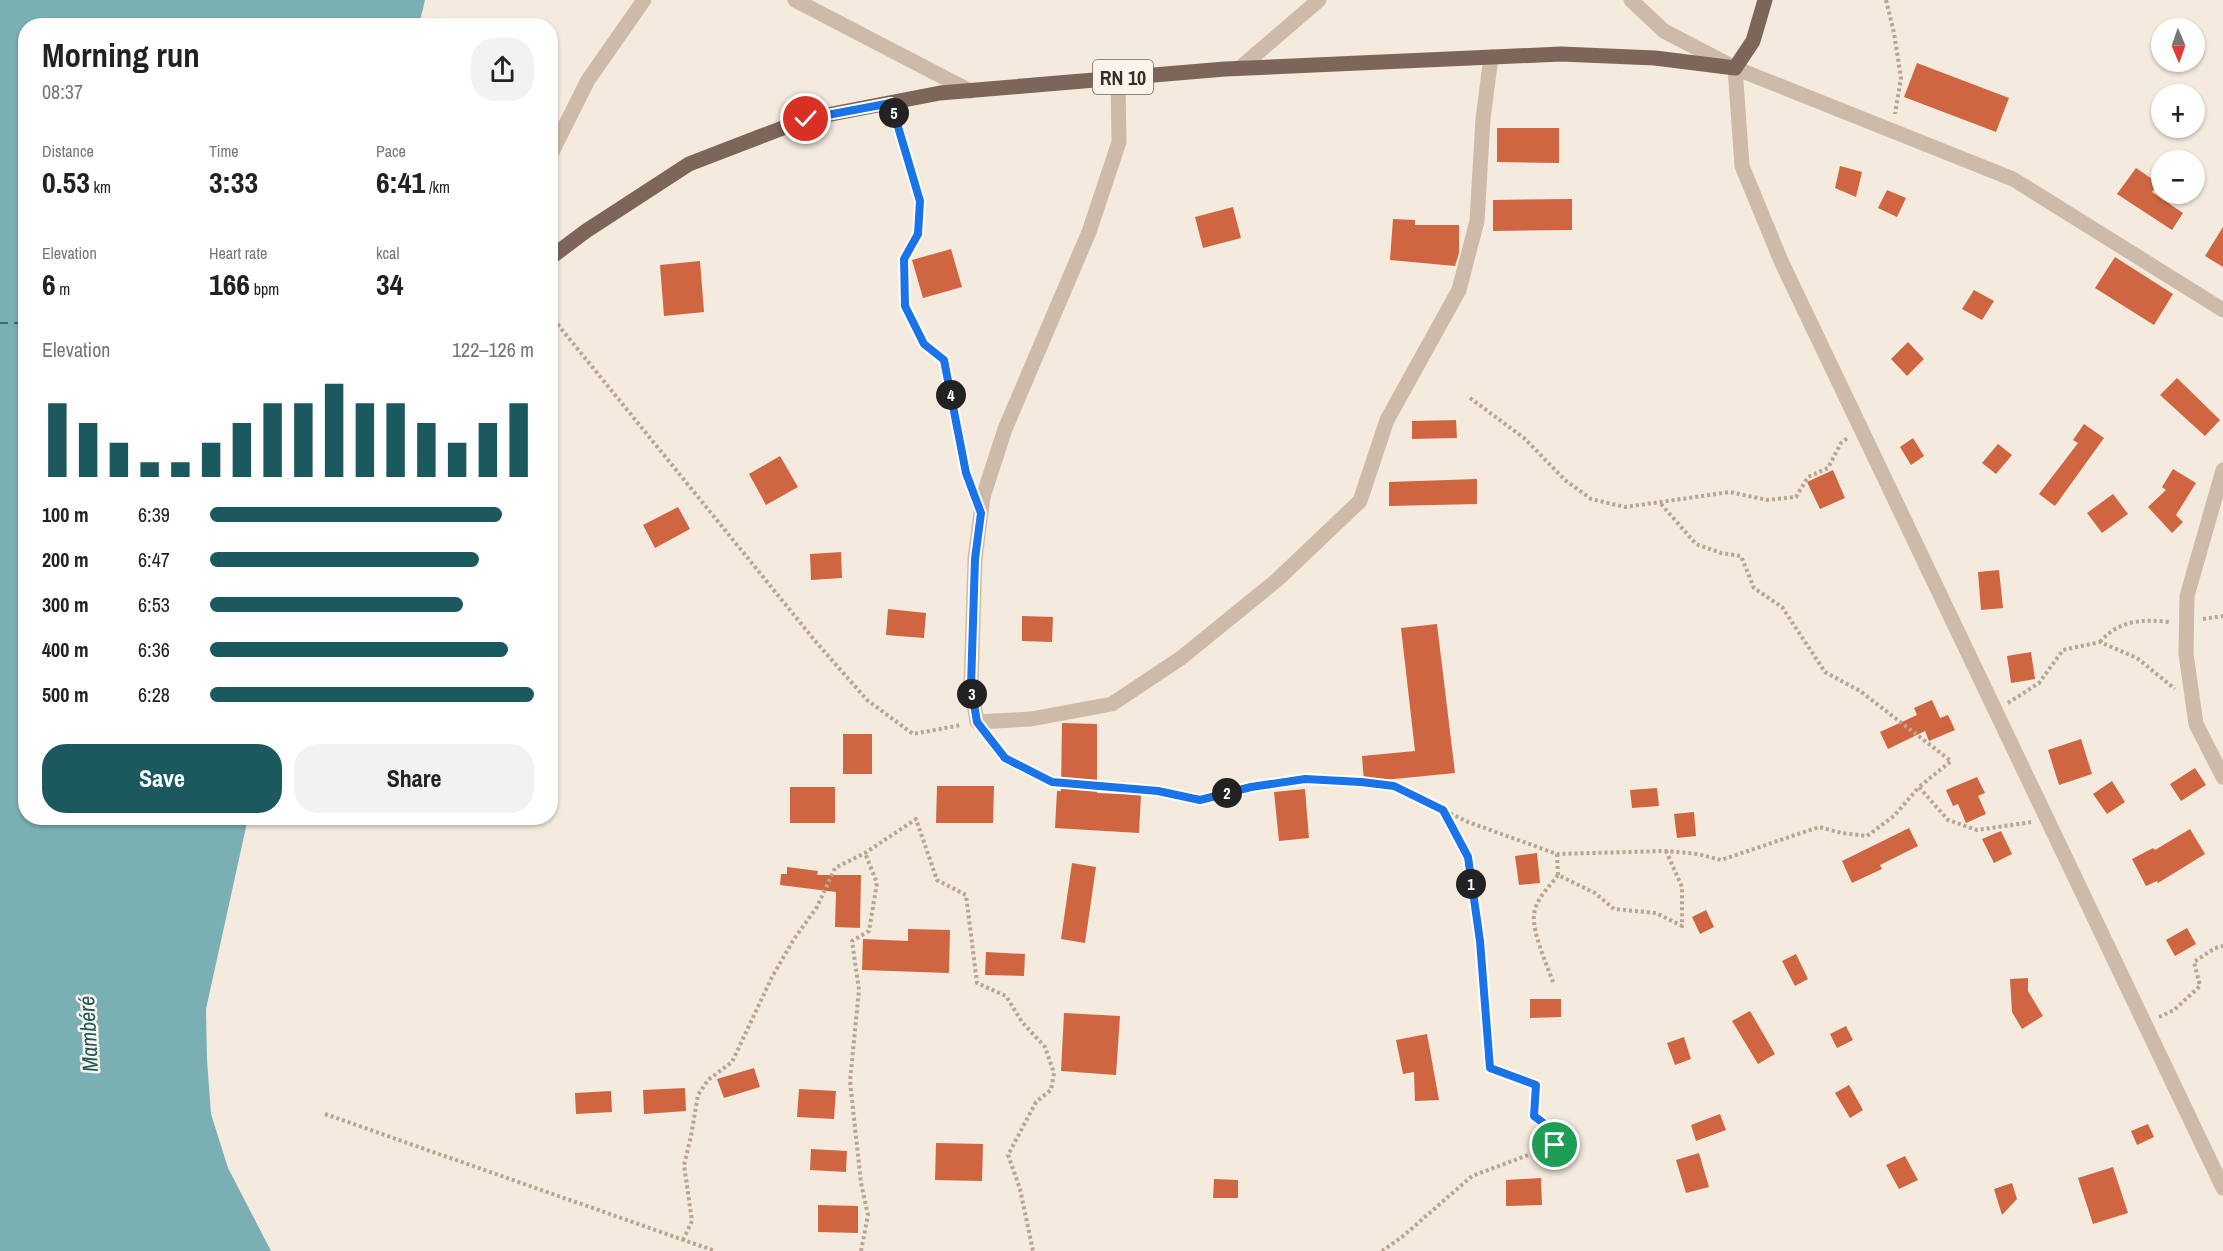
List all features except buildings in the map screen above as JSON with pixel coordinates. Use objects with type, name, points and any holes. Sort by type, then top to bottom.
[{"type":"main road","points":[[1735,68],[1752,41],[1765,0]]},
{"type":"main road","name":"RN 10","points":[[558,252],[586,231],[689,164],[806,119],[940,93],[1240,68],[1561,54],[1655,58],[1735,68]]},
{"type":"street","points":[[558,140],[588,80],[644,0]]},
{"type":"street","points":[[795,0],[970,91]]},
{"type":"street","points":[[1240,68],[1319,0]]},
{"type":"street","points":[[1631,0],[1664,31],[1735,68],[2013,179],[2223,310]]},
{"type":"street","points":[[1118,78],[1119,142],[1089,232],[1005,429],[983,497],[975,559],[971,686],[977,722],[1031,719],[1112,704],[1181,658],[1277,580],[1360,501],[1387,420],[1459,290],[1478,221],[1483,119],[1491,57]]},
{"type":"street","points":[[1735,68],[1742,166],[1781,261],[2223,1188]]},
{"type":"street","points":[[2223,470],[2187,596],[2186,624],[2186,654],[2196,724],[2223,777]]},
{"type":"path","points":[[1886,0],[1901,78],[1892,130]]},
{"type":"path","points":[[891,103],[920,201],[918,234],[904,259],[905,306],[924,344],[944,360],[966,473],[981,513]]},
{"type":"path","points":[[558,325],[808,633],[867,700],[913,734],[977,722],[1005,758],[1052,782],[1158,791],[1200,800],[1251,787],[1305,779],[1394,786],[1468,822],[1557,855],[1666,851],[1698,854],[1721,860],[1819,827],[1867,836],[1894,816],[1919,787],[1951,761],[1860,691],[1825,672],[1782,607],[1754,588],[1741,556],[1721,553],[1696,544],[1660,503]]},
{"type":"path","points":[[1470,398],[1524,438],[1564,480],[1591,499],[1625,507],[1730,492],[1767,500],[1796,497],[1808,477],[1828,468],[1841,443],[1860,428]]},
{"type":"path","points":[[2100,642],[2109,631],[2125,623],[2152,620],[2186,624],[2223,616]]},
{"type":"path","points":[[1995,711],[2039,683],[2062,650],[2100,642],[2138,658],[2193,705]]},
{"type":"path","points":[[1919,787],[1948,820],[1977,830],[2047,819]]},
{"type":"path","points":[[1382,1251],[1402,1237],[1472,1176],[1555,1145],[1554,1131],[1534,1116],[1536,1085],[1490,1068],[1480,941],[1468,857],[1443,810]]},
{"type":"path","points":[[683,1240],[692,1221],[684,1165],[698,1095],[708,1080],[732,1062],[772,977],[794,939],[818,907],[835,868],[865,853],[916,819],[937,880],[966,895],[976,983],[1006,996],[1022,1022],[1045,1047],[1054,1073],[1051,1090],[1036,1102],[1008,1155],[1020,1189],[1033,1251]]},
{"type":"path","points":[[1558,875],[1595,893],[1614,909],[1656,913],[1682,926],[1682,887],[1666,851]]},
{"type":"path","points":[[861,1251],[868,1215],[861,1183],[850,1080],[859,990],[852,941],[869,931],[877,883],[865,853]]},
{"type":"path","points":[[1553,982],[1533,915],[1539,899],[1558,875],[1557,855]]},
{"type":"path","points":[[2144,1023],[2174,1010],[2200,986],[2194,962],[2215,948],[2223,946]]},
{"type":"path","points":[[325,1114],[715,1251]]},
{"type":"water","name":"Mambéré","points":[[0,0],[425,0],[421,18],[18,18],[18,825],[246,825],[206,1009],[207,1060],[211,1114],[228,1168],[271,1251],[0,1251]]},
{"type":"ferry route","points":[[0,323],[18,323]]},
{"type":"route","points":[[806,119],[891,103],[920,201],[918,234],[904,259],[905,306],[924,344],[944,360],[966,473],[981,513],[975,559],[971,686],[977,722],[1005,758],[1052,782],[1158,791],[1200,800],[1251,787],[1305,779],[1361,782],[1394,786],[1443,810],[1468,857],[1480,941],[1490,1068],[1536,1085],[1534,1116],[1554,1131],[1555,1145]]}]
